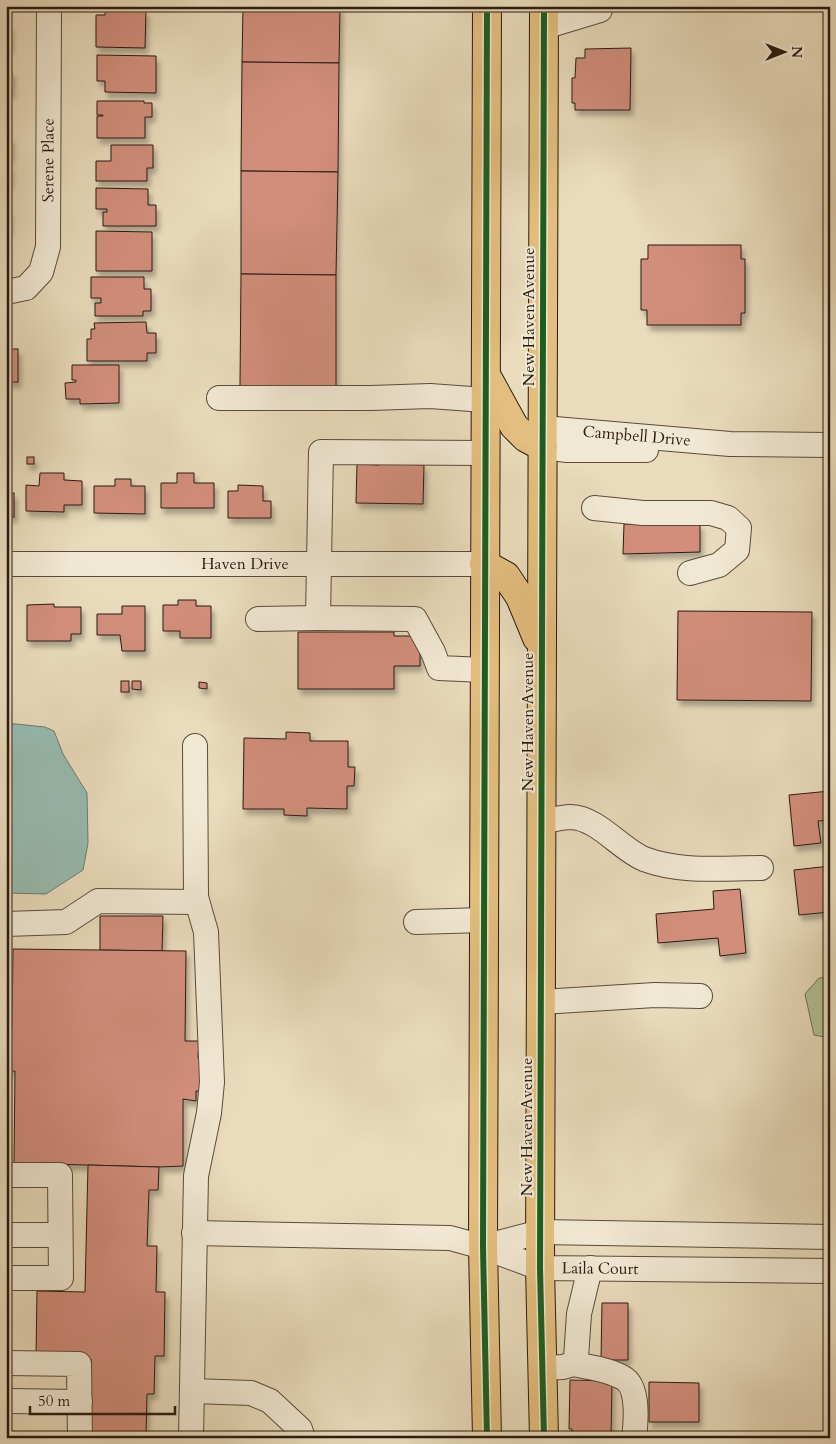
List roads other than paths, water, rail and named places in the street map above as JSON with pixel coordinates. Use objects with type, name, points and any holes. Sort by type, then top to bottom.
[{"type":"main road","points":[[487,6],[483,1247],[487,1438]]},
{"type":"main road","name":"New Haven Avenue","points":[[539,13],[543,437],[540,1268],[544,1438]]},
{"type":"main road","points":[[485,387],[514,426],[526,438],[543,437]]},
{"type":"main road","points":[[484,564],[506,576],[520,597],[542,648]]},
{"type":"street","name":"Serene Place","points":[[6,292],[26,288],[41,272],[48,247],[49,6]]},
{"type":"street","points":[[539,13],[600,10],[600,6]]},
{"type":"street","points":[[219,398],[430,396],[485,387]]},
{"type":"street","name":"Campbell Drive","points":[[543,437],[568,450],[639,450],[730,444],[830,445]]},
{"type":"street","points":[[318,618],[322,452],[485,454]]},
{"type":"street","points":[[594,508],[643,513],[711,513],[728,518],[739,528],[737,550],[719,565],[690,573]]},
{"type":"street","name":"Haven Drive","points":[[6,564],[484,564]]},
{"type":"street","points":[[258,619],[415,619],[433,652],[439,668],[484,670]]},
{"type":"street","points":[[191,1438],[196,1176],[209,1113],[212,1082],[206,932],[197,902],[195,746]]},
{"type":"street","points":[[541,822],[572,817],[591,823],[642,858],[661,864],[689,869],[761,868]]},
{"type":"street","points":[[6,924],[66,922],[98,901],[197,902]]},
{"type":"street","points":[[416,922],[484,920]]},
{"type":"street","points":[[541,1002],[654,995],[700,996]]},
{"type":"street","points":[[6,1175],[60,1176],[61,1278],[6,1278]]},
{"type":"street","points":[[483,1247],[540,1232],[830,1237]]},
{"type":"street","name":"Laila Court","points":[[194,1233],[450,1238],[483,1247],[540,1268],[830,1271]]},
{"type":"street","points":[[6,1235],[60,1235]]},
{"type":"street","points":[[573,1364],[576,1358],[579,1314],[590,1268]]},
{"type":"street","points":[[6,1363],[79,1364],[80,1438]]},
{"type":"street","points":[[542,1368],[563,1367],[573,1364],[626,1379],[634,1390],[636,1422],[634,1438]]},
{"type":"street","points":[[192,1391],[251,1393],[270,1401],[300,1429],[303,1438]]},
{"type":"street","points":[[6,1401],[80,1402]]},
{"type":"water","points":[[6,723],[45,727],[54,731],[63,754],[87,793],[88,843],[83,870],[46,894],[6,893]]}]
